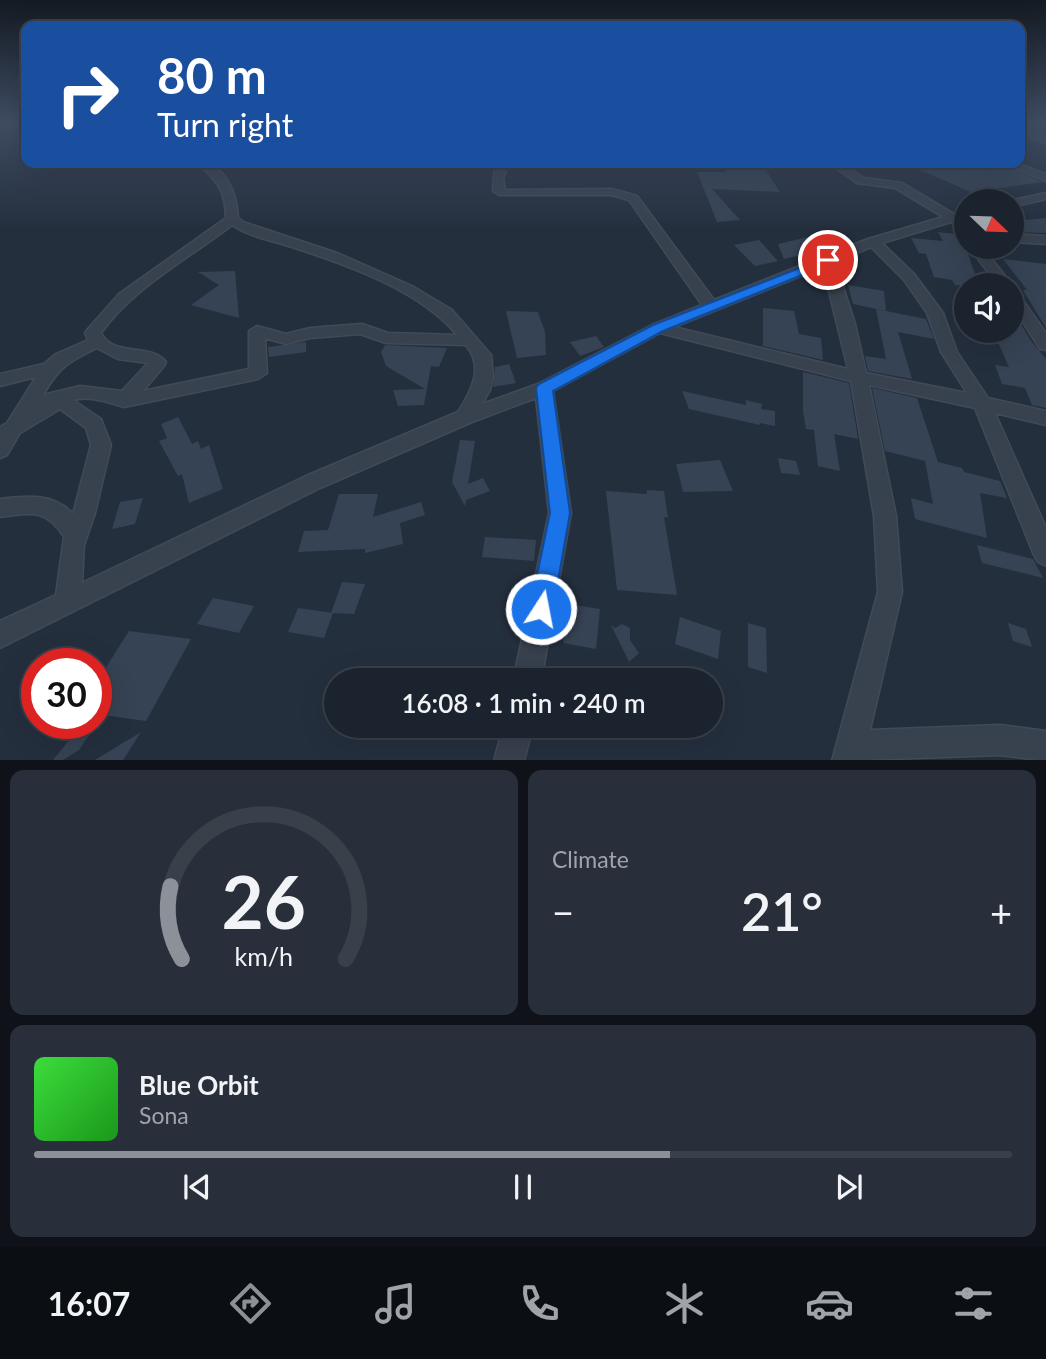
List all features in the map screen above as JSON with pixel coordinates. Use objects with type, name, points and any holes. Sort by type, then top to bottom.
[{"type":"street","points":[[210,168],[216,173],[231,196],[232,219]]},
{"type":"street","points":[[502,168],[498,178],[499,191],[503,192],[612,192],[633,198],[711,307]]},
{"type":"street","points":[[842,168],[861,181],[898,186],[954,221]]},
{"type":"street","points":[[1021,168],[1046,178]]},
{"type":"street","points":[[1024,201],[1046,196]]},
{"type":"street","points":[[232,219],[246,228],[332,256],[407,289],[447,313],[467,340],[483,355],[484,377],[481,390],[465,417]]},
{"type":"street","points":[[124,401],[159,362],[152,357],[124,355],[97,342],[93,333],[112,307],[149,277],[190,251],[232,219]]},
{"type":"street","points":[[0,635],[313,482],[465,417],[544,388],[658,328],[873,242],[954,227]]},
{"type":"street","points":[[1024,239],[1046,240]]},
{"type":"street","points":[[873,242],[909,277],[935,313],[949,352],[982,403],[1046,555]]},
{"type":"street","points":[[984,259],[996,273]]},
{"type":"street","points":[[828,260],[847,324],[876,458],[890,592],[849,753],[1000,740],[1046,746]]},
{"type":"street","points":[[1024,313],[1046,345]]},
{"type":"street","points":[[658,328],[1046,418]]},
{"type":"street","points":[[124,401],[258,373],[257,331],[286,339],[310,332],[362,329],[386,338],[467,340]]},
{"type":"street","points":[[0,450],[6,434],[51,368],[62,358],[97,342]]},
{"type":"street","points":[[0,380],[51,368]]},
{"type":"street","points":[[530,668],[560,513],[544,388]]},
{"type":"street","points":[[28,405],[80,392],[121,397],[124,401]]},
{"type":"street","points":[[6,434],[41,410],[62,401],[94,424],[101,445],[72,545],[68,602]]},
{"type":"street","points":[[0,508],[43,505],[64,516],[76,537]]},
{"type":"street","points":[[509,760],[515,738]]},
{"type":"building","points":[[725,168],[766,170],[780,192],[712,189],[740,220],[717,222],[697,172],[726,172]]},
{"type":"building","points":[[916,168],[1012,168],[1042,182],[992,189],[964,189]]},
{"type":"building","points":[[1046,218],[1046,233],[1024,232],[1024,220]]},
{"type":"building","points":[[938,232],[954,234],[954,259],[970,259],[975,273],[954,273],[954,283],[952,280],[934,277],[926,254],[919,253],[911,238],[943,241]]},
{"type":"building","points":[[817,235],[837,247],[784,259],[778,244]]},
{"type":"building","points":[[759,240],[778,261],[755,266],[734,245]]},
{"type":"building","points":[[1003,259],[1046,264],[1046,328],[1024,292],[1027,290],[1024,286],[1024,273],[1014,273]]},
{"type":"building","points":[[235,271],[239,318],[191,305],[219,285],[198,272]]},
{"type":"building","points":[[848,285],[884,291],[886,311],[853,304]]},
{"type":"building","points":[[763,308],[794,311],[799,334],[821,338],[823,360],[763,346]]},
{"type":"building","points":[[876,309],[926,319],[934,339],[898,332],[912,379],[868,371],[865,356],[886,359]]},
{"type":"building","points":[[506,311],[538,312],[545,332],[546,355],[517,358]]},
{"type":"building","points":[[1024,329],[1046,359],[1046,408],[1032,405],[1025,388],[1002,384],[995,365],[1009,367],[998,343],[1024,343]]},
{"type":"building","points":[[596,336],[604,347],[580,356],[570,342]]},
{"type":"building","points":[[306,342],[306,352],[269,357],[268,347]]},
{"type":"building","points":[[385,345],[447,348],[439,367],[431,366],[424,405],[398,406],[393,390],[425,389],[386,366],[381,352]]},
{"type":"building","points":[[509,364],[516,383],[493,387],[495,367]]},
{"type":"building","points":[[803,372],[849,383],[858,439],[834,434],[840,471],[818,466],[814,430],[806,429],[803,411]]},
{"type":"building","points":[[872,388],[917,398],[938,462],[1000,481],[1007,498],[980,493],[987,538],[915,519],[911,498],[933,504],[925,461],[885,451]]},
{"type":"building","points":[[682,391],[746,405],[746,400],[762,404],[761,409],[775,411],[775,426],[689,409]]},
{"type":"building","points":[[178,417],[192,444],[198,441],[201,449],[209,445],[223,489],[189,503],[182,474],[178,476],[159,441],[167,438],[161,424]]},
{"type":"building","points":[[460,440],[475,441],[468,484],[483,478],[490,491],[466,500],[465,506],[452,482]]},
{"type":"building","points":[[778,458],[796,461],[800,475],[781,473]]},
{"type":"building","points":[[720,460],[733,491],[683,492],[676,464]]},
{"type":"building","points":[[647,490],[664,491],[668,518],[664,517],[677,595],[617,590],[606,491],[647,494]]},
{"type":"building","points":[[339,494],[378,494],[373,517],[421,502],[425,515],[400,523],[403,544],[365,553],[365,549],[298,552],[304,531],[328,530]]},
{"type":"building","points":[[143,498],[135,524],[112,529],[120,502]]},
{"type":"building","points":[[485,537],[536,540],[534,561],[482,557]]},
{"type":"building","points":[[977,545],[1033,559],[1043,578],[982,563]]},
{"type":"building","points":[[342,582],[365,584],[354,614],[331,613]]},
{"type":"building","points":[[213,598],[254,606],[239,633],[197,624]]},
{"type":"building","points":[[568,604],[600,609],[596,649],[563,643]]},
{"type":"building","points":[[298,608],[333,613],[324,638],[288,632]]},
{"type":"building","points":[[680,617],[721,631],[718,659],[675,644]]},
{"type":"building","points":[[748,623],[766,628],[767,673],[748,667]]},
{"type":"building","points":[[1008,623],[1026,629],[1032,647],[1013,641]]},
{"type":"building","points":[[622,624],[630,628],[630,640],[639,653],[629,662],[611,625],[615,628]]},
{"type":"building","points":[[129,631],[191,639],[146,721],[112,716],[112,658]]},
{"type":"building","points":[[141,732],[123,760],[95,760]]},
{"type":"building","points":[[70,739],[86,739],[79,750],[63,760],[53,760]]},
{"type":"route","points":[[541,609],[560,513],[544,388],[658,328],[828,260]]}]
